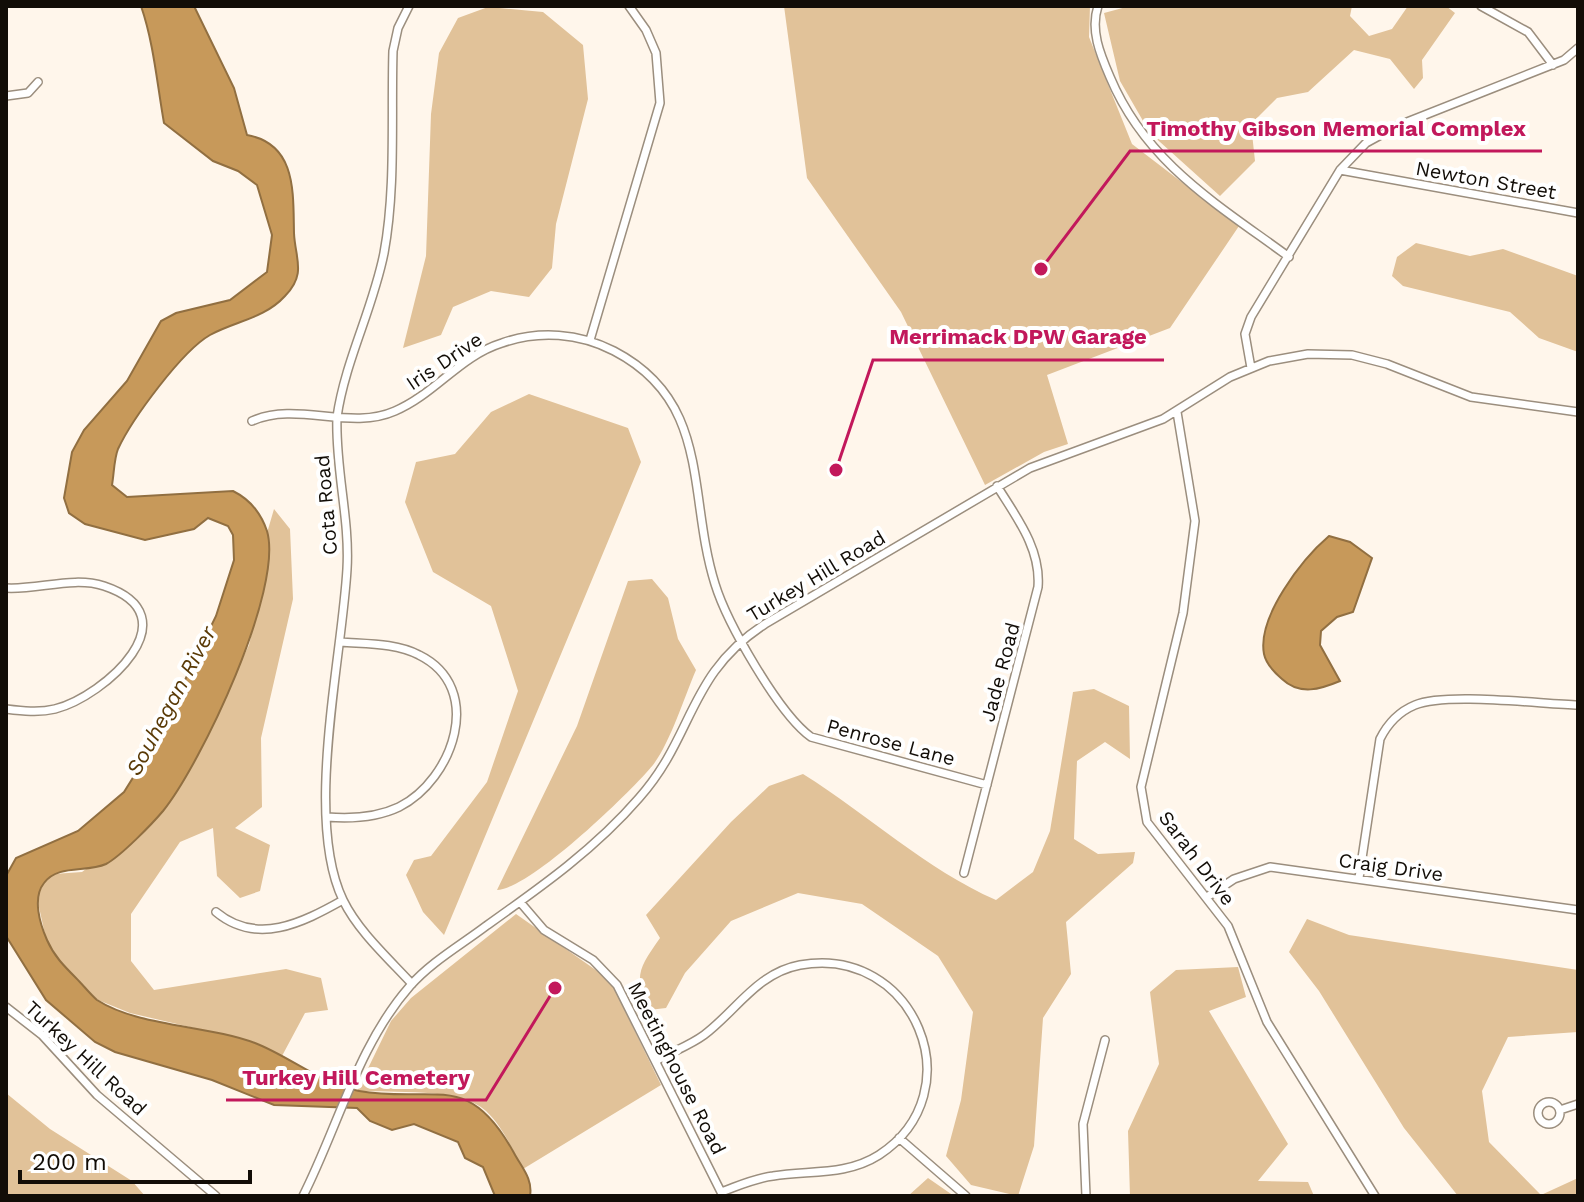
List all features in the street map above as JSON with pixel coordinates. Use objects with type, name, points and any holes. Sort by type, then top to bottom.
[{"type":"street","name":"Cota Road","points":[[409,6],[398,28],[393,51],[389,205],[384,250],[368,315],[340,395],[337,417],[348,564],[328,771],[327,817],[332,860],[343,900],[365,932],[412,984]]},
{"type":"street","points":[[590,340],[660,103],[661,80],[656,53],[646,30],[629,6]]},
{"type":"street","points":[[1098,6],[1095,32],[1104,63],[1123,106],[1146,142],[1186,180],[1289,257]]},
{"type":"street","points":[[1481,6],[1528,32],[1553,65]]},
{"type":"street","points":[[1251,368],[1245,344],[1248,325],[1340,170],[1366,143],[1397,126],[1553,65],[1577,52]]},
{"type":"street","points":[[6,96],[28,93],[38,82]]},
{"type":"street","name":"Newton Street","points":[[1340,170],[1578,213]]},
{"type":"street","name":"Iris Drive","points":[[252,421],[270,413],[376,417],[394,412],[468,358],[501,343],[553,335],[590,340],[641,368],[676,409],[693,450],[715,586],[741,640]]},
{"type":"street","name":"Turkey Hill Road","points":[[303,1196],[384,1020],[412,984],[601,839],[641,796],[676,746],[704,682],[741,640],[1042,462],[1177,412],[1251,368],[1308,354],[1352,355],[1387,364],[1471,397],[1578,412]]},
{"type":"street","name":"Sarah Drive","points":[[1177,412],[1195,521],[1183,613],[1141,787],[1142,805],[1147,822],[1207,897],[1237,943],[1267,1022],[1375,1196]]},
{"type":"street","name":"Jade Road","points":[[964,873],[1034,606],[1039,569],[1027,535],[997,486]]},
{"type":"street","points":[[6,588],[75,583],[101,585],[133,604],[142,629],[138,646],[124,667],[81,698],[47,711],[6,709]]},
{"type":"street","name":"Penrose Lane","points":[[741,640],[797,727],[811,737],[987,785]]},
{"type":"street","points":[[327,817],[375,816],[400,806],[422,791],[445,763],[456,729],[453,692],[433,663],[400,648],[341,642]]},
{"type":"street","points":[[1359,878],[1380,739],[1388,724],[1402,712],[1436,700],[1578,705]]},
{"type":"street","name":"Craig Drive","points":[[1207,897],[1234,879],[1270,867],[1578,910]]},
{"type":"street","points":[[216,912],[238,928],[268,930],[303,921],[343,900]]},
{"type":"street","name":"Meetinghouse Road","points":[[520,902],[544,930],[593,960],[612,978],[722,1194]]},
{"type":"street","points":[[656,1061],[704,1035],[751,990],[785,969],[823,963],[860,970],[882,981],[901,998],[915,1019],[924,1043],[927,1068],[923,1094],[914,1117],[899,1138],[877,1156],[850,1168],[763,1177],[722,1194]]},
{"type":"street","name":"Turkey Hill Road","points":[[6,1007],[42,1035],[97,1095],[216,1196]]},
{"type":"street","points":[[1086,1196],[1083,1124],[1105,1040]]},
{"type":"street","points":[[1560,1110],[1578,1104]]},
{"type":"street","points":[[899,1138],[966,1196]]},
{"type":"shaded area","points":[[141,6],[194,6],[234,88],[247,135],[263,140],[284,159],[292,187],[298,273],[292,288],[277,304],[259,315],[210,335],[172,370],[118,449],[112,485],[127,497],[233,491],[249,502],[261,518],[267,531],[269,558],[252,633],[236,675],[198,756],[179,788],[158,817],[112,860],[98,867],[57,873],[44,883],[38,896],[42,926],[50,946],[63,965],[97,1000],[114,1009],[153,1021],[216,1032],[255,1043],[346,1088],[386,1094],[448,1095],[465,1100],[481,1110],[497,1127],[526,1174],[530,1196],[495,1196],[483,1167],[465,1158],[458,1142],[414,1124],[392,1130],[370,1121],[357,1108],[274,1105],[212,1080],[115,1052],[95,1042],[46,1000],[6,936],[6,876],[16,858],[78,831],[124,792],[154,744],[216,616],[234,560],[233,535],[228,526],[208,518],[194,529],[145,540],[85,524],[69,513],[64,498],[72,452],[84,430],[127,381],[161,321],[176,313],[230,300],[267,272],[272,235],[257,185],[238,171],[213,161],[164,123],[152,49]]},
{"type":"shaded area","points":[[784,6],[1090,6],[1089,37],[1132,144],[1239,226],[1170,328],[1047,375],[1068,444],[1044,452],[985,485],[901,312],[807,178]]},
{"type":"shaded area","points":[[1130,6],[1352,6],[1350,16],[1369,36],[1392,29],[1408,6],[1446,6],[1455,13],[1422,60],[1423,78],[1414,89],[1390,59],[1354,50],[1308,92],[1277,98],[1251,124],[1255,161],[1220,196],[1150,133],[1120,81],[1104,13]]},
{"type":"shaded area","points":[[488,7],[543,12],[583,45],[588,99],[556,224],[552,268],[529,297],[491,291],[453,307],[441,335],[403,348],[426,256],[431,114],[439,53],[458,18]]},
{"type":"shaded area","points":[[1416,243],[1470,256],[1503,249],[1578,276],[1578,352],[1539,338],[1510,312],[1403,286],[1392,276],[1397,257]]},
{"type":"shaded area","points":[[529,394],[628,428],[641,462],[444,935],[423,912],[406,875],[414,860],[431,856],[487,782],[518,691],[491,606],[433,572],[405,502],[416,462],[455,454],[491,412]]},
{"type":"shaded area","points":[[274,509],[290,529],[293,599],[261,738],[262,807],[235,828],[270,845],[260,891],[240,898],[217,876],[213,828],[180,842],[131,914],[131,961],[154,990],[286,969],[321,978],[328,1010],[305,1013],[282,1056],[254,1042],[130,1013],[98,1000],[59,962],[46,939],[37,898],[43,883],[54,874],[82,872],[163,811],[189,771],[249,645],[268,566],[267,533]]},
{"type":"shaded area","points":[[1329,536],[1350,542],[1372,558],[1353,612],[1337,617],[1321,631],[1320,645],[1340,681],[1318,688],[1296,688],[1279,677],[1267,661],[1264,639],[1267,623],[1295,574]]},
{"type":"shaded area","points":[[652,579],[668,598],[678,639],[696,670],[665,745],[641,779],[555,858],[512,886],[497,890],[577,726],[628,581]]},
{"type":"shaded area","points":[[1094,689],[1129,706],[1130,759],[1105,742],[1077,761],[1074,839],[1098,854],[1135,852],[1133,863],[1066,922],[1071,974],[1043,1018],[1034,1146],[1018,1196],[971,1185],[946,1156],[961,1100],[973,1012],[938,956],[862,904],[798,893],[731,921],[685,973],[666,1008],[649,1010],[641,989],[641,972],[660,938],[646,915],[731,822],[769,786],[803,774],[945,873],[996,900],[1033,872],[1050,831],[1073,692]]},
{"type":"shaded area","points":[[516,914],[610,980],[661,1085],[523,1169],[497,1124],[474,1103],[443,1095],[357,1091],[391,1021],[411,998]]},
{"type":"shaded area","points":[[1307,919],[1349,935],[1578,970],[1578,1032],[1508,1037],[1482,1091],[1489,1142],[1541,1195],[1578,1178],[1578,1196],[1458,1196],[1404,1128],[1319,991],[1289,952]]},
{"type":"shaded area","points":[[1238,967],[1246,997],[1209,1011],[1288,1144],[1258,1181],[1308,1182],[1314,1196],[1130,1196],[1128,1131],[1159,1064],[1150,992],[1176,970]]},
{"type":"shaded area","points":[[6,1093],[50,1129],[132,1181],[145,1196],[6,1196]]},
{"type":"shaded area","points":[[928,1178],[954,1196],[908,1196]]},
{"type":"place","name":"Timothy Gibson Memorial Complex","points":[[1041,269]]},
{"type":"place","name":"Merrimack DPW Garage","points":[[836,470]]},
{"type":"place","name":"Turkey Hill Cemetery","points":[[555,988]]},
{"type":"water label","name":"Souhegan River","points":[[171,701]]}]
